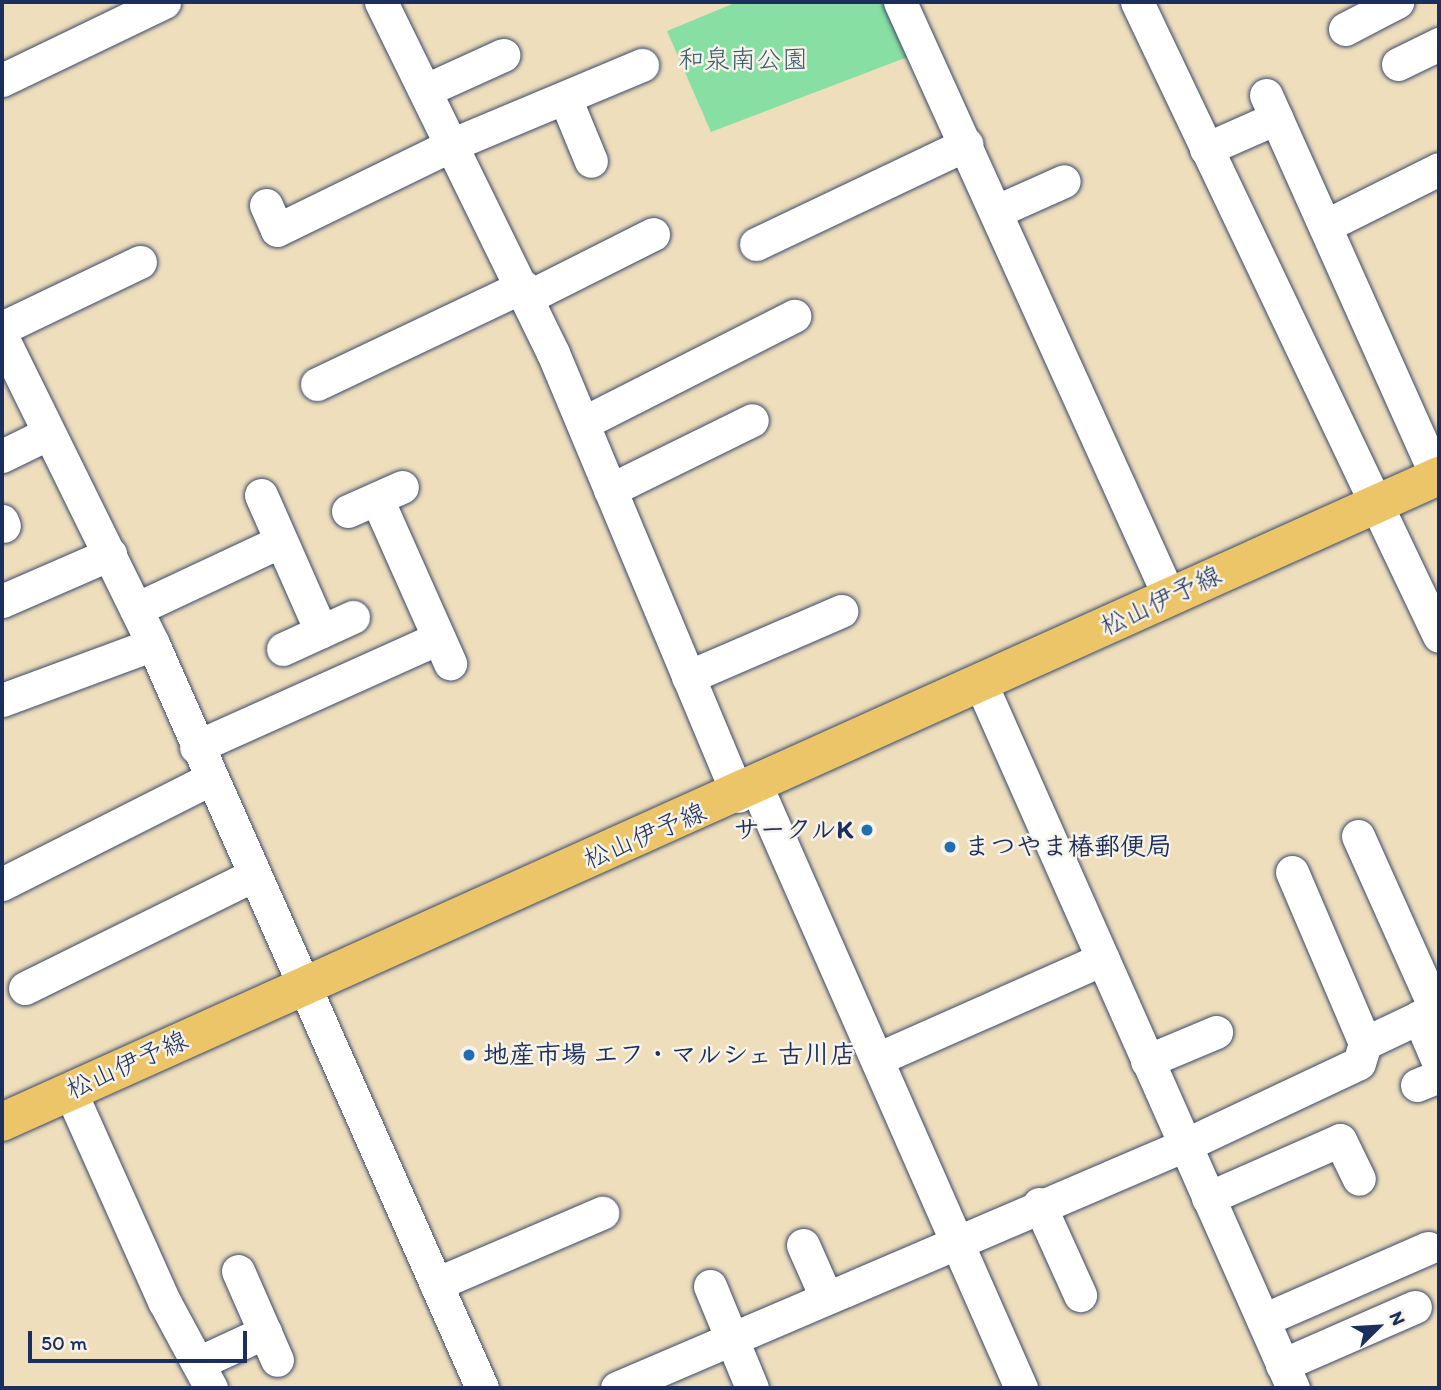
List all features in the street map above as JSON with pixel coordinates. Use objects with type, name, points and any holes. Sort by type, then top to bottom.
[{"type":"main road","name":"松山伊予線","points":[[2,1122],[305,985],[747,792],[1169,596],[1438,477]]},
{"type":"street","points":[[2,80],[163,2]]},
{"type":"street","points":[[381,2],[525,292],[583,423],[688,677],[877,1059],[1021,1388]]},
{"type":"street","points":[[900,2],[967,144],[1169,596]]},
{"type":"street","points":[[1137,2],[1372,506],[1439,636]]},
{"type":"street","points":[[1398,64],[1438,34]]},
{"type":"street","points":[[426,90],[503,55]]},
{"type":"street","points":[[266,205],[277,230],[453,144],[642,65]]},
{"type":"street","points":[[565,98],[591,161]]},
{"type":"street","points":[[1206,149],[1271,106],[1438,477]]},
{"type":"street","points":[[756,244],[798,207],[967,144]]},
{"type":"street","points":[[1325,226],[1437,176]]},
{"type":"street","points":[[997,211],[1064,181]]},
{"type":"street","points":[[334,383],[653,234]]},
{"type":"street","points":[[2,328],[140,262]]},
{"type":"street","points":[[583,423],[794,316]]},
{"type":"street","points":[[2,337],[153,644],[210,779],[305,985],[482,1388]]},
{"type":"street","points":[[610,490],[752,420]]},
{"type":"street","points":[[2,456],[49,433]]},
{"type":"street","points":[[261,495],[321,631]]},
{"type":"street","points":[[196,747],[444,650],[376,499]]},
{"type":"street","points":[[136,609],[281,541]]},
{"type":"street","points":[[2,601],[110,554]]},
{"type":"street","points":[[688,677],[841,611]]},
{"type":"street","points":[[283,649],[353,617]]},
{"type":"street","points":[[2,700],[153,644]]},
{"type":"street","points":[[981,684],[1288,1376],[1415,1307]]},
{"type":"street","points":[[2,884],[210,779]]},
{"type":"street","points":[[1358,836],[1431,1012],[1432,1075]]},
{"type":"street","points":[[618,1388],[956,1238],[1185,1145],[1359,1063],[1365,1043],[1292,872]]},
{"type":"street","points":[[38,971],[111,930],[254,874]]},
{"type":"street","points":[[877,1059],[1103,959]]},
{"type":"street","points":[[1365,1043],[1431,1012]]},
{"type":"street","points":[[1147,1060],[1216,1032]]},
{"type":"street","points":[[70,1091],[205,1376],[271,1346],[238,1271]]},
{"type":"street","points":[[1208,1198],[1340,1140],[1359,1179]]},
{"type":"street","points":[[1039,1204],[1080,1294]]},
{"type":"street","points":[[436,1284],[602,1213]]},
{"type":"street","points":[[803,1245],[826,1297]]},
{"type":"street","points":[[1263,1320],[1428,1248]]},
{"type":"street","points":[[710,1286],[752,1388]]},
{"type":"green space","name":"和泉南公園","points":[[737,2],[889,2],[913,55],[711,132],[667,31]]},
{"type":"place","name":"サークルK","points":[[867,830]]},
{"type":"place","name":"まつやま椿郵便局","points":[[950,847]]},
{"type":"place","name":"地産市場 エフ・マルシェ 古川店","points":[[469,1055]]}]
